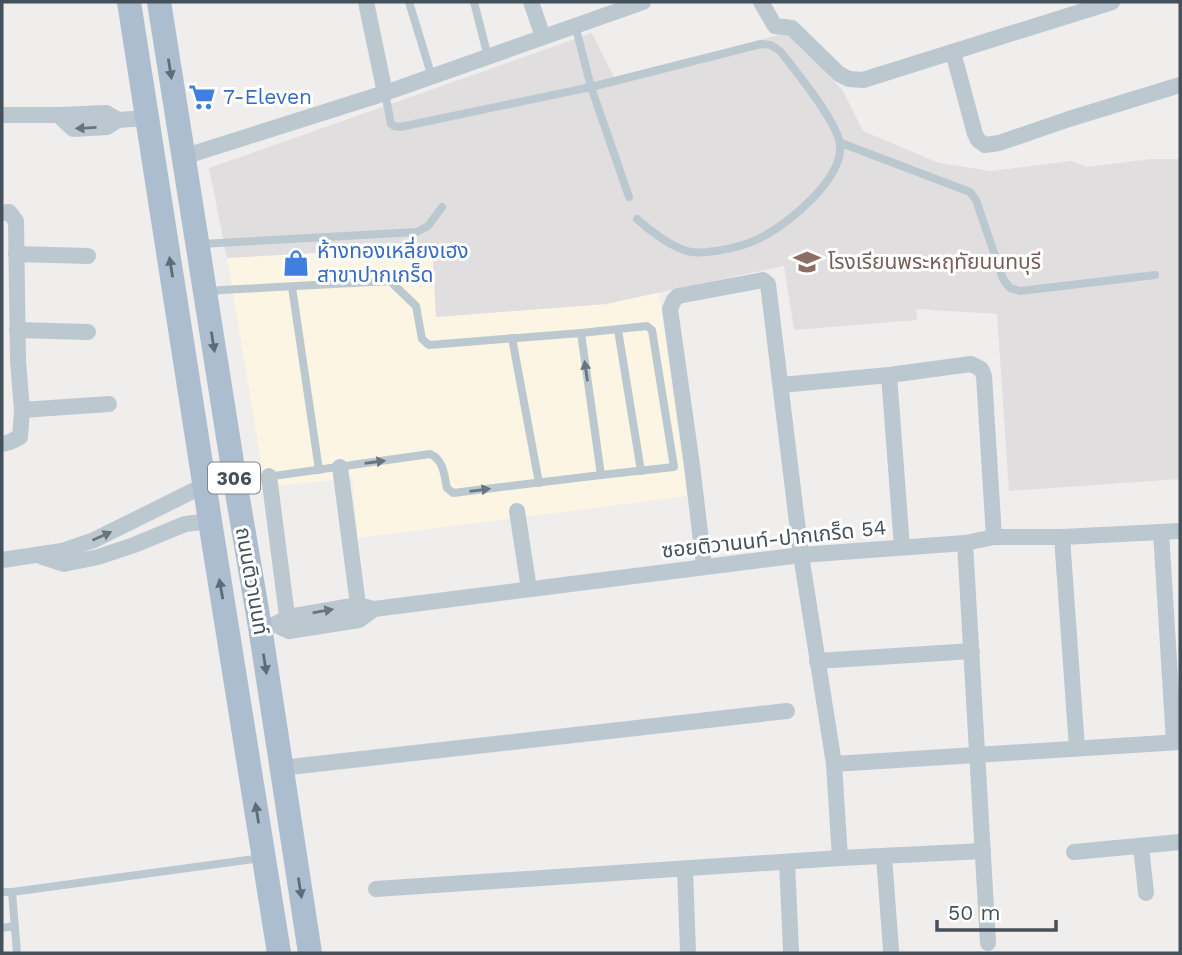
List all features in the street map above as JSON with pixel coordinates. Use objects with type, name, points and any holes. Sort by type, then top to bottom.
[{"type":"main road","name":"ถนนติวานนท์","points":[[130,2],[279,953]]},
{"type":"main road","name":"ถนนติวานนท์","points":[[159,2],[234,481],[278,625],[281,768],[310,953]]},
{"type":"main road","points":[[264,858],[294,854]]},
{"type":"street","points":[[366,2],[385,93]]},
{"type":"street","points":[[531,2],[543,37]]},
{"type":"street","points":[[183,158],[385,93],[643,2]]},
{"type":"street","points":[[761,2],[775,26],[792,28],[838,74],[849,79],[863,80],[1112,2]]},
{"type":"street","points":[[953,52],[975,134],[985,145],[999,143],[1180,85]]},
{"type":"street","points":[[2,115],[106,113],[118,120],[147,118]]},
{"type":"street","points":[[2,213],[9,212],[16,221],[16,254],[9,288],[17,330],[10,362],[22,410],[20,437],[2,444]]},
{"type":"street","points":[[16,254],[88,256]]},
{"type":"street","points":[[704,566],[670,309],[678,296],[767,282],[801,555],[834,764],[840,858]]},
{"type":"street","points":[[17,330],[88,332]]},
{"type":"street","points":[[781,385],[971,364],[981,369],[984,376],[994,537]]},
{"type":"street","points":[[889,375],[902,547]]},
{"type":"street","points":[[22,410],[109,404]]},
{"type":"street","points":[[340,467],[366,607]]},
{"type":"street","points":[[269,477],[278,625]]},
{"type":"street","points":[[2,560],[62,551],[93,540],[205,485]]},
{"type":"street","points":[[517,511],[529,589]]},
{"type":"street","points":[[37,555],[64,564],[98,557],[185,524],[210,521]]},
{"type":"street","name":"ซอยติวานนท์-ปากเกร็ด 54","points":[[278,625],[366,607],[801,555],[965,543],[994,537],[1062,537],[1180,531]]},
{"type":"street","points":[[834,764],[1177,742],[1161,532]]},
{"type":"street","points":[[1062,537],[1077,748]]},
{"type":"street","points":[[965,543],[988,943]]},
{"type":"street","points":[[817,661],[972,651]]},
{"type":"street","points":[[281,768],[787,711]]},
{"type":"street","points":[[1074,852],[1180,842]]},
{"type":"street","points":[[1141,846],[1146,892]]},
{"type":"street","points":[[376,889],[983,850]]},
{"type":"street","points":[[884,856],[891,950]]},
{"type":"street","points":[[786,862],[791,951]]},
{"type":"street","points":[[685,869],[688,953]]},
{"type":"lane","points":[[409,2],[432,77]]},
{"type":"lane","points":[[474,2],[488,57]]},
{"type":"lane","points":[[575,25],[591,87],[629,197]]},
{"type":"lane","points":[[385,93],[391,124],[400,127],[591,87],[761,44],[780,51],[828,116],[841,143],[839,162],[824,186],[794,216],[762,237],[720,251],[692,253],[668,242],[637,219]]},
{"type":"lane","points":[[841,143],[970,192],[976,200],[1003,279],[1010,288],[1020,291],[1155,275]]},
{"type":"lane","points":[[197,244],[417,232],[428,226],[442,207]]},
{"type":"lane","points":[[205,293],[390,281],[416,306],[422,339],[429,345],[647,326],[653,333],[674,467],[453,493],[447,488],[441,462],[430,454],[234,481]]},
{"type":"lane","points":[[292,286],[319,470]]},
{"type":"lane","points":[[618,330],[641,471]]},
{"type":"lane","points":[[581,332],[601,475]]},
{"type":"lane","points":[[512,338],[539,483]]},
{"type":"lane","points":[[2,892],[264,858]]},
{"type":"lane","points":[[12,892],[18,953]]},
{"type":"lane","points":[[2,928],[15,926]]},
{"type":"shaded area","name":"โรงเรียนพระหฤทัยนนทบุรี","points":[[789,32],[843,91],[863,131],[939,163],[991,171],[1072,161],[1087,167],[1152,159],[1180,159],[1180,479],[1009,491],[997,314],[916,309],[917,320],[794,330],[784,266],[606,304],[436,317],[432,246],[227,258],[209,168],[592,33],[615,79]]},
{"type":"shaded area","points":[[433,246],[436,317],[606,304],[659,292],[687,496],[358,538],[352,478],[265,487],[227,258]]},
{"type":"place","name":"7-Eleven","points":[[202,97]]},
{"type":"place","name":"โรงเรียนพระหฤทัยนนทบุรี","points":[[807,262]]},
{"type":"place","name":"ห้างทองเหลี่ยงเฮง สาขาปากเกร็ด","points":[[296,263]]}]
